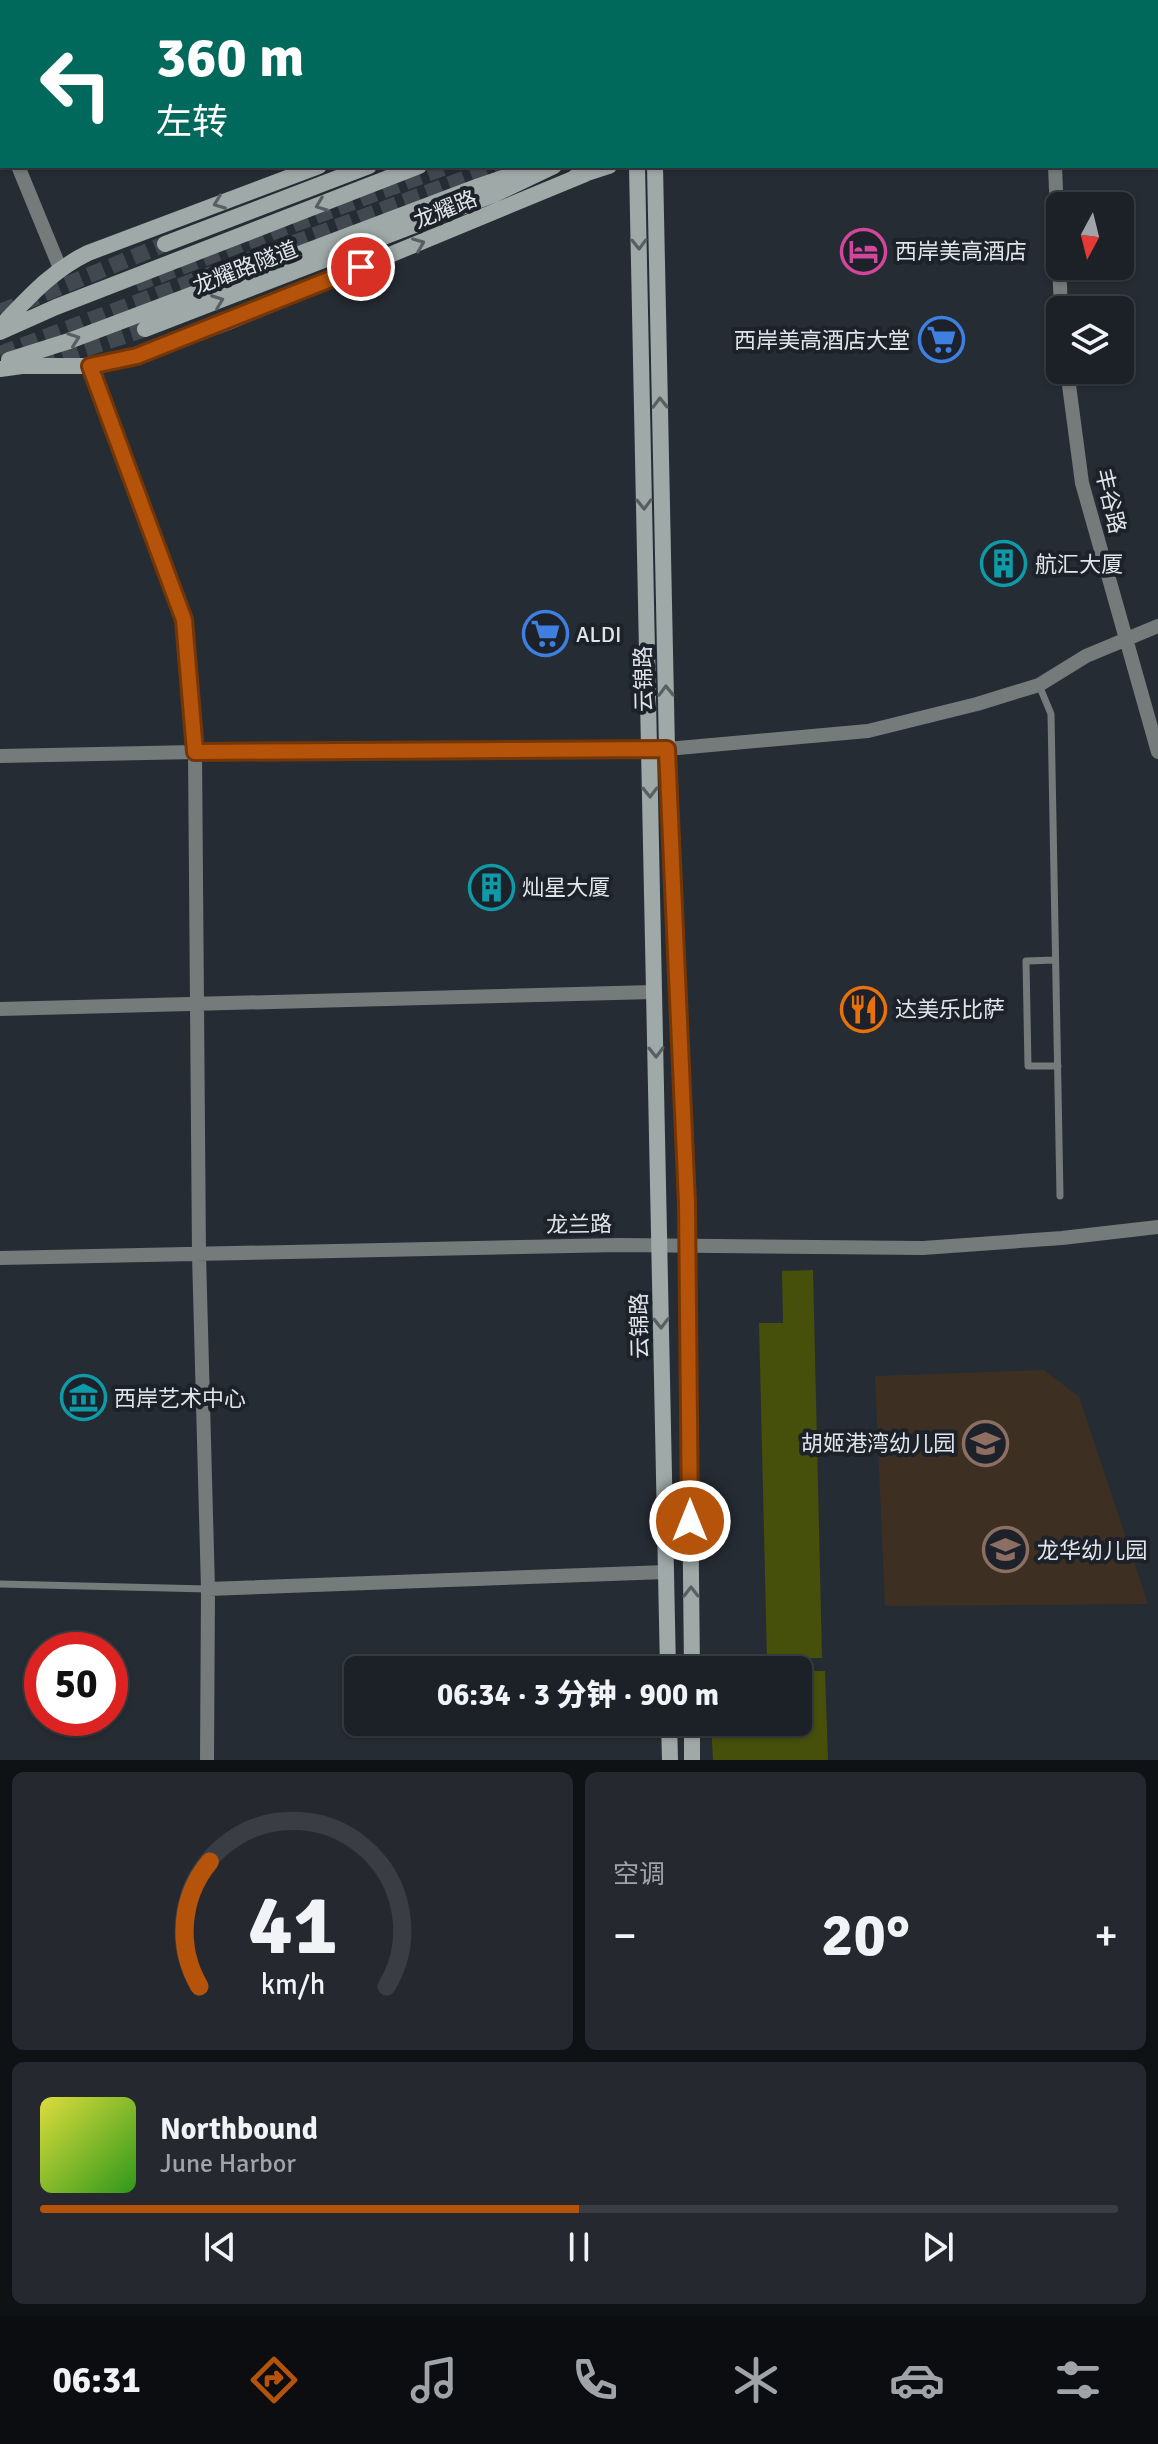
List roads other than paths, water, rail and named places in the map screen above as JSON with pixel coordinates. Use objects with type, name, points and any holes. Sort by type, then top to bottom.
[{"type":"main road","points":[[0,330],[40,285],[60,268],[88,253],[314,168]]},
{"type":"main road","points":[[165,244],[364,168]]},
{"type":"main road","points":[[0,330],[414,168]]},
{"type":"main road","name":"龙耀路","points":[[0,366],[532,168]]},
{"type":"main road","name":"龙耀路隧道","points":[[145,329],[495,194],[550,168]]},
{"type":"main road","name":"龙耀路隧道","points":[[495,194],[603,168]]},
{"type":"main road","name":"云锦路","points":[[637,168],[668,1656]]},
{"type":"main road","name":"云锦路","points":[[655,168],[667,749],[688,1245],[692,1656]]},
{"type":"main road","name":"龙耀路","points":[[0,366],[90,366],[137,356],[228,322],[585,174]]},
{"type":"main road","points":[[669,1736],[670,1760]]},
{"type":"main road","points":[[692,1736],[692,1760]]},
{"type":"street","points":[[19,168],[60,268]]},
{"type":"street","points":[[1055,168],[1060,296]]},
{"type":"street","points":[[90,366],[184,620],[195,752],[199,1255],[208,1589],[207,1760]]},
{"type":"street","name":"丰谷路","points":[[1069,384],[1082,483],[1158,752]]},
{"type":"street","points":[[0,756],[667,749],[868,731],[1039,685],[1086,656],[1158,626]]},
{"type":"street","points":[[0,1009],[654,992]]},
{"type":"street","name":"龙兰路","points":[[0,1258],[660,1245],[923,1248],[1062,1238],[1158,1227]]},
{"type":"street","points":[[208,1589],[666,1572]]},
{"type":"lane","points":[[1039,685],[1051,714],[1060,1196]]},
{"type":"lane","points":[[1055,960],[1026,961],[1028,1066],[1058,1066]]},
{"type":"lane","points":[[0,1584],[208,1589]]},
{"type":"tunnel","points":[[136,284],[443,168]]},
{"type":"tunnel","points":[[0,354],[493,168]]},
{"type":"tunnel","points":[[0,312],[165,244]]},
{"type":"tunnel","points":[[40,364],[145,329]]},
{"type":"place","name":"西岸美高酒店","points":[[864,251]]},
{"type":"place","name":"西岸美高酒店大堂","points":[[941,340]]},
{"type":"place","name":"航汇大厦","points":[[1004,564]]},
{"type":"place","name":"ALDI","points":[[545,634]]},
{"type":"place","name":"灿星大厦","points":[[491,887]]},
{"type":"place","name":"达美乐比萨","points":[[864,1009]]},
{"type":"place","name":"西岸艺术中心","points":[[83,1398]]},
{"type":"place","name":"胡姬港湾幼儿园","points":[[986,1443]]},
{"type":"place","name":"龙华幼儿园","points":[[1006,1550]]}]
